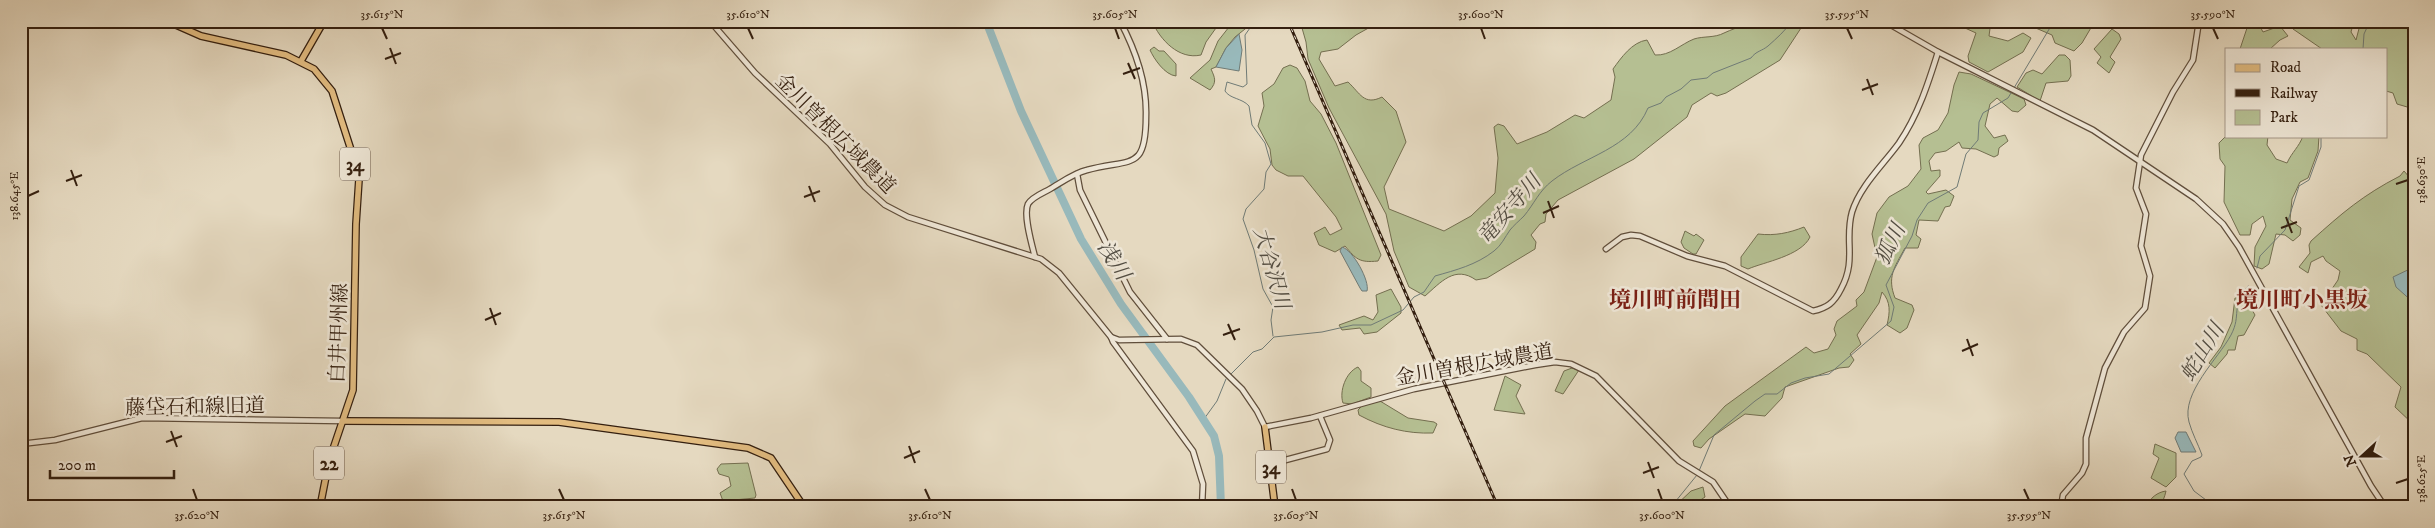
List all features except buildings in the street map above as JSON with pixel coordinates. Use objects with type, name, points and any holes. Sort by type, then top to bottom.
[{"type":"main road","name":"白井甲州線","points":[[167,21],[201,36],[277,52],[301,61],[321,76],[332,91],[359,179],[356,224],[355,368],[353,390],[343,421]]},
{"type":"main road","points":[[301,61],[324,21]]},
{"type":"main road","points":[[343,421],[559,422],[748,448],[771,458],[804,507]]},
{"type":"main road","name":"22","points":[[320,507],[329,460],[343,421]]},
{"type":"main road","name":"34","points":[[1265,427],[1275,507]]},
{"type":"street","name":"金川曽根広域農道","points":[[710,21],[755,73],[830,144],[865,187],[885,205],[908,217],[1035,256],[1059,273],[1111,337],[1192,451],[1203,484],[1202,507]]},
{"type":"street","points":[[1035,256],[1027,209],[1032,200],[1076,174],[1098,167],[1129,162],[1138,156],[1144,148],[1146,120],[1144,85],[1136,56],[1120,21]]},
{"type":"street","points":[[1884,21],[1957,62],[2093,130],[2196,199],[2230,232],[2371,486],[2386,507]]},
{"type":"street","points":[[2061,507],[2063,495],[2082,473],[2086,464],[2086,438],[2105,368],[2124,332],[2145,308],[2150,276],[2141,246],[2146,214],[2136,188],[2141,155],[2169,99],[2193,60],[2199,21]]},
{"type":"street","points":[[1606,249],[1622,237],[1640,236],[1687,256],[1725,266],[1813,310],[1824,308],[1835,299],[1849,275],[1852,212],[1868,184],[1900,142],[1924,99],[1938,52]]},
{"type":"street","points":[[1076,174],[1080,190],[1130,292],[1164,339]]},
{"type":"street","points":[[1111,337],[1119,340],[1181,339],[1197,345],[1250,399],[1265,427]]},
{"type":"street","name":"金川曽根広域農道","points":[[1265,427],[1320,416],[1414,389],[1535,365],[1555,362],[1571,364],[1596,376],[1666,448],[1720,490],[1730,507]]},
{"type":"street","points":[[1278,462],[1327,449],[1330,440],[1320,416]]},
{"type":"street","name":"藤垈石和線旧道","points":[[21,444],[55,440],[142,418],[343,421]]},
{"type":"green space","points":[[1152,21],[1214,21],[1216,28],[1206,42],[1201,55],[1193,56],[1171,47],[1160,35]]},
{"type":"green space","points":[[1237,21],[1255,21],[1235,37],[1226,48],[1216,67],[1211,69],[1215,80],[1210,90],[1190,78],[1210,60],[1218,41],[1229,27]]},
{"type":"green space","points":[[1300,21],[1381,21],[1356,35],[1338,49],[1321,52],[1319,59],[1335,86],[1348,82],[1366,99],[1371,100],[1382,97],[1396,111],[1406,142],[1384,187],[1389,209],[1444,231],[1471,216],[1495,193],[1498,158],[1494,127],[1498,124],[1504,126],[1517,144],[1547,132],[1575,115],[1584,118],[1611,100],[1615,77],[1613,69],[1627,51],[1636,44],[1647,40],[1655,55],[1660,55],[1671,52],[1694,39],[1717,36],[1735,28],[1754,23],[1803,21],[1803,25],[1780,60],[1726,93],[1717,96],[1711,93],[1692,105],[1687,117],[1634,159],[1558,200],[1546,214],[1545,222],[1540,224],[1531,235],[1536,242],[1535,249],[1487,278],[1476,280],[1461,274],[1449,277],[1425,296],[1409,287],[1394,251],[1386,214],[1329,108],[1308,59],[1306,42]]},
{"type":"green space","points":[[1964,21],[1991,21],[1989,36],[2008,41],[2023,33],[2031,38],[2023,52],[1988,72],[1969,62],[1968,56],[1976,33],[1965,28]]},
{"type":"green space","points":[[2031,21],[2095,21],[2082,43],[2074,51],[2055,43],[2052,35],[2031,26]]},
{"type":"green space","points":[[2257,21],[2263,32],[2280,26],[2288,36],[2271,48],[2240,48],[2248,25]]},
{"type":"green space","points":[[2292,21],[2354,21],[2351,32],[2356,40],[2361,21],[2414,21],[2414,109],[2397,104],[2393,93],[2388,92],[2388,48],[2321,48],[2293,29]]},
{"type":"green space","points":[[2112,29],[2119,34],[2121,39],[2110,57],[2115,62],[2109,73],[2097,63],[2101,57],[2094,49]]},
{"type":"green space","points":[[1154,47],[1159,51],[1164,51],[1176,64],[1176,76],[1168,73],[1157,62],[1150,50]]},
{"type":"green space","points":[[2059,55],[2065,55],[2070,60],[2071,76],[2068,81],[2046,83],[2040,101],[2017,87],[2026,73],[2033,70],[2042,74]]},
{"type":"green space","points":[[1290,65],[1297,68],[1305,81],[1310,101],[1321,114],[1336,143],[1381,255],[1378,261],[1362,261],[1345,246],[1335,252],[1319,245],[1314,233],[1325,227],[1330,235],[1342,229],[1336,217],[1303,176],[1288,176],[1276,170],[1272,165],[1270,149],[1258,126],[1264,106],[1262,93],[1274,84],[1283,68]]},
{"type":"green space","points":[[1959,72],[1971,74],[2024,99],[2026,105],[2018,112],[2012,111],[1997,98],[1990,104],[1985,126],[1994,138],[2005,135],[2008,141],[1999,148],[1998,155],[1994,157],[1976,149],[1962,148],[1959,142],[1946,151],[1935,153],[1929,161],[1931,171],[1940,170],[1940,176],[1926,192],[1928,194],[1946,190],[1954,196],[1950,206],[1945,207],[1938,221],[1919,220],[1916,235],[1921,239],[1918,248],[1905,248],[1893,273],[1892,284],[1895,298],[1912,305],[1914,310],[1907,328],[1900,333],[1887,325],[1889,307],[1882,292],[1879,303],[1857,335],[1861,344],[1850,354],[1854,360],[1849,367],[1839,368],[1785,387],[1782,398],[1765,416],[1745,414],[1709,439],[1701,448],[1694,446],[1693,441],[1725,406],[1806,347],[1814,353],[1828,349],[1836,335],[1834,329],[1837,321],[1857,306],[1856,300],[1864,292],[1877,257],[1872,234],[1877,213],[1889,197],[1908,186],[1921,169],[1919,145],[1923,138],[1938,130],[1948,113]]},
{"type":"green space","points":[[2225,137],[2268,138],[2267,145],[2276,159],[2287,163],[2302,138],[2319,138],[2318,151],[2308,178],[2300,182],[2292,199],[2290,220],[2301,228],[2300,235],[2293,241],[2285,235],[2276,234],[2269,264],[2262,269],[2254,266],[2255,247],[2266,226],[2263,216],[2252,224],[2250,235],[2240,235],[2224,202],[2225,166],[2220,159],[2219,143]]},
{"type":"green space","points":[[2404,171],[2410,178],[2414,173],[2414,425],[2395,407],[2401,387],[2367,354],[2357,350],[2357,339],[2341,331],[2321,305],[2338,280],[2340,271],[2326,261],[2323,256],[2311,262],[2308,273],[2299,267],[2310,253],[2309,245],[2311,241],[2353,205],[2400,176]]},
{"type":"green space","points":[[1804,227],[1810,237],[1805,244],[1791,254],[1748,269],[1741,266],[1741,257],[1758,234],[1782,234]]},
{"type":"green space","points":[[1685,231],[1694,236],[1696,234],[1704,240],[1696,254],[1684,248],[1681,242]]},
{"type":"green space","points":[[1391,289],[1401,307],[1401,313],[1377,332],[1364,334],[1360,328],[1342,330],[1339,325],[1364,316],[1373,320],[1378,312],[1376,295]]},
{"type":"green space","points":[[2244,296],[2255,315],[2244,335],[2238,336],[2235,350],[2228,350],[2227,354],[2215,368],[2209,363],[2221,347],[2232,322],[2235,298]]},
{"type":"green space","points":[[1358,367],[1361,371],[1361,381],[1371,388],[1371,397],[1352,404],[1343,403],[1344,382],[1350,373]]},
{"type":"green space","points":[[1572,368],[1579,370],[1563,394],[1555,391],[1564,371]]},
{"type":"green space","points":[[1505,376],[1521,385],[1516,396],[1525,414],[1494,410]]},
{"type":"green space","points":[[1380,401],[1408,418],[1434,422],[1437,424],[1433,433],[1395,429],[1359,415],[1358,410],[1363,405]]},
{"type":"green space","points":[[2155,444],[2176,453],[2176,477],[2166,487],[2151,478],[2159,458],[2153,454]]},
{"type":"green space","points":[[748,463],[756,495],[755,498],[723,501],[720,493],[731,486],[729,477],[719,474],[717,469],[721,464]]},
{"type":"green space","points":[[1703,487],[1705,497],[1696,503],[1696,507],[1674,507],[1691,491]]},
{"type":"green space","points":[[2166,491],[2164,499],[2160,504],[2147,507],[2154,496]]},
{"type":"water","points":[[1239,34],[1242,50],[1239,71],[1216,67],[1226,48]]},
{"type":"water","points":[[1342,247],[1351,254],[1360,266],[1366,280],[1367,291],[1362,291],[1360,288],[1340,251]]},
{"type":"water","points":[[2414,267],[2414,303],[2396,287],[2393,277]]},
{"type":"water","points":[[2178,432],[2186,432],[2196,452],[2181,452],[2175,438]]},
{"type":"waterway","name":"浅川","points":[[986,21],[1021,111],[1081,239],[1121,304],[1189,397],[1214,436],[1219,456],[1221,507]]},
{"type":"waterway","name":"大谷沢川","points":[[1255,21],[1245,35],[1247,84],[1243,87],[1227,82],[1225,91],[1230,96],[1243,101],[1249,106],[1252,125],[1265,143],[1271,164],[1266,172],[1264,189],[1246,209],[1243,219],[1254,250],[1263,289],[1273,307],[1271,320],[1273,336]]},
{"type":"waterway","name":"竜安寺川","points":[[1231,374],[1253,352],[1262,349],[1274,337],[1322,332],[1353,325],[1371,325],[1403,310],[1414,297],[1424,292],[1435,276],[1473,263],[1496,249],[1547,185],[1565,172],[1619,143],[1640,122],[1648,108],[1661,103],[1666,97],[1681,89],[1691,80],[1707,78],[1713,73],[1751,58],[1775,40],[1792,21]]},
{"type":"waterway","name":"狐川","points":[[1699,471],[1714,435],[1755,401],[1765,394],[1777,394],[1791,383],[1805,378],[1829,374],[1891,321],[1894,307],[1886,285],[1912,236],[1917,220],[1928,203],[1957,187],[1966,154],[1978,140],[1979,122],[1983,113],[2008,98],[2054,21]]},
{"type":"waterway","name":"蛇山川","points":[[2363,48],[2364,34],[2370,21]]},
{"type":"waterway","name":"蛇山川","points":[[2257,268],[2260,256],[2285,230],[2299,186],[2309,180],[2321,147],[2321,138]]},
{"type":"waterway","name":"蛇山川","points":[[2205,507],[2206,500],[2194,491],[2184,474],[2192,461],[2202,455],[2189,422],[2190,400],[2195,388],[2231,335],[2236,322],[2239,300],[2248,286]]},
{"type":"waterway","name":"竜安寺川","points":[[1204,419],[1217,401],[1226,379]]},
{"type":"waterway","name":"狐川","points":[[1671,507],[1697,475]]},
{"type":"railway","points":[[1288,21],[1498,507]]},
{"type":"district","name":"境川町前間田","points":[[1675,299]]},
{"type":"district","name":"境川町小黒坂","points":[[2302,299]]}]
